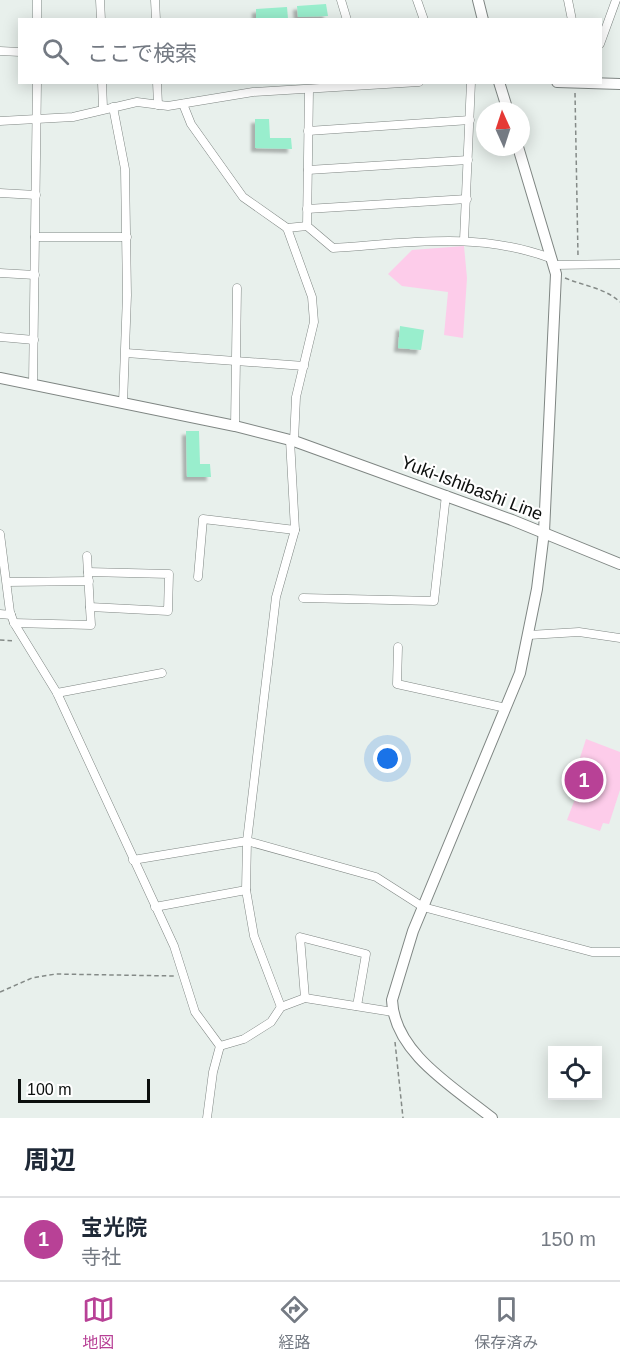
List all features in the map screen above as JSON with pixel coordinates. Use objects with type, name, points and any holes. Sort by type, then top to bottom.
[{"type":"main road","points":[[478,0],[482,18]]},
{"type":"main road","points":[[500,84],[505,102]]},
{"type":"main road","points":[[602,84],[620,84]]},
{"type":"main road","points":[[521,156],[553,266],[544,532],[620,564]]},
{"type":"main road","name":"Yuki-Ishibashi Line","points":[[0,378],[235,426],[292,441],[544,532],[530,635],[520,673],[423,907],[400,970],[392,1000],[398,1026],[417,1054],[492,1118]]},
{"type":"street","points":[[37,0],[37,18]]},
{"type":"street","points":[[100,0],[100,18]]},
{"type":"street","points":[[155,0],[156,18]]},
{"type":"street","points":[[341,0],[346,18]]},
{"type":"street","points":[[417,0],[423,18]]},
{"type":"street","points":[[568,0],[572,18]]},
{"type":"street","points":[[602,38],[616,0]]},
{"type":"street","points":[[0,51],[18,52]]},
{"type":"street","points":[[33,384],[37,84]]},
{"type":"street","points":[[102,84],[103,108]]},
{"type":"street","points":[[157,84],[158,105]]},
{"type":"street","points":[[0,121],[37,121],[73,117],[103,108],[137,102],[158,105],[183,104],[252,92],[382,84]]},
{"type":"street","points":[[464,240],[471,84]]},
{"type":"street","points":[[307,226],[309,90]]},
{"type":"street","points":[[183,104],[191,124],[243,196],[252,205],[287,228],[314,305],[314,322],[296,397],[292,441],[295,530],[276,597],[247,842],[246,890],[254,936],[281,1007]]},
{"type":"street","points":[[112,106],[125,169],[127,237],[123,403]]},
{"type":"street","points":[[308,130],[470,120]]},
{"type":"street","points":[[308,170],[468,160]]},
{"type":"street","points":[[0,193],[36,195]]},
{"type":"street","points":[[307,209],[466,199]]},
{"type":"street","points":[[287,228],[307,226],[333,248],[464,240],[518,246],[553,266],[620,264]]},
{"type":"street","points":[[35,237],[127,237]]},
{"type":"street","points":[[0,273],[35,275]]},
{"type":"street","points":[[235,426],[237,288]]},
{"type":"street","points":[[0,337],[34,340]]},
{"type":"street","points":[[126,353],[304,366]]},
{"type":"street","points":[[303,598],[434,601],[446,495]]},
{"type":"street","points":[[198,577],[203,519],[295,530]]},
{"type":"street","points":[[0,534],[7,582],[4,597],[13,619],[57,693],[186,976],[195,1012],[220,1046]]},
{"type":"street","points":[[0,614],[13,619],[91,625],[87,556]]},
{"type":"street","points":[[88,572],[169,574],[168,610],[90,607]]},
{"type":"street","points":[[7,582],[89,581]]},
{"type":"street","points":[[530,635],[579,632],[620,638]]},
{"type":"street","points":[[398,647],[397,684],[506,708]]},
{"type":"street","points":[[57,693],[162,673]]},
{"type":"street","points":[[133,860],[247,842],[376,877],[423,907],[592,952],[620,952]]},
{"type":"street","points":[[155,907],[246,890]]},
{"type":"street","points":[[305,998],[300,937],[366,954],[357,1006]]},
{"type":"street","points":[[220,1046],[244,1038],[271,1022],[281,1007],[305,998],[393,1012]]},
{"type":"street","points":[[207,1118],[213,1072],[220,1046]]},
{"type":"path","points":[[578,84],[578,265]]},
{"type":"path","points":[[553,266],[587,288],[605,291],[620,302]]},
{"type":"path","points":[[0,640],[24,641]]},
{"type":"path","points":[[0,992],[32,978],[56,974],[186,976]]},
{"type":"path","points":[[398,1026],[394,1047],[403,1118]]},
{"type":"shaded area","points":[[464,246],[467,278],[463,338],[444,335],[448,292],[402,286],[388,274],[412,250]]},
{"type":"shaded area","points":[[586,739],[620,752],[620,790],[609,824],[603,823],[600,831],[567,820],[578,791],[587,786],[592,771],[578,764]]},
{"type":"building","points":[[326,4],[328,16],[298,17],[297,6]]},
{"type":"building","points":[[287,7],[288,18],[256,18],[256,9]]},
{"type":"building","points":[[255,119],[269,119],[270,138],[291,138],[292,149],[255,148]]},
{"type":"building","points":[[400,326],[424,330],[421,350],[398,348]]},
{"type":"building","points":[[186,431],[199,431],[200,464],[210,464],[211,477],[187,477]]},
{"type":"place","name":"宝光院","points":[[584,780]]}]
